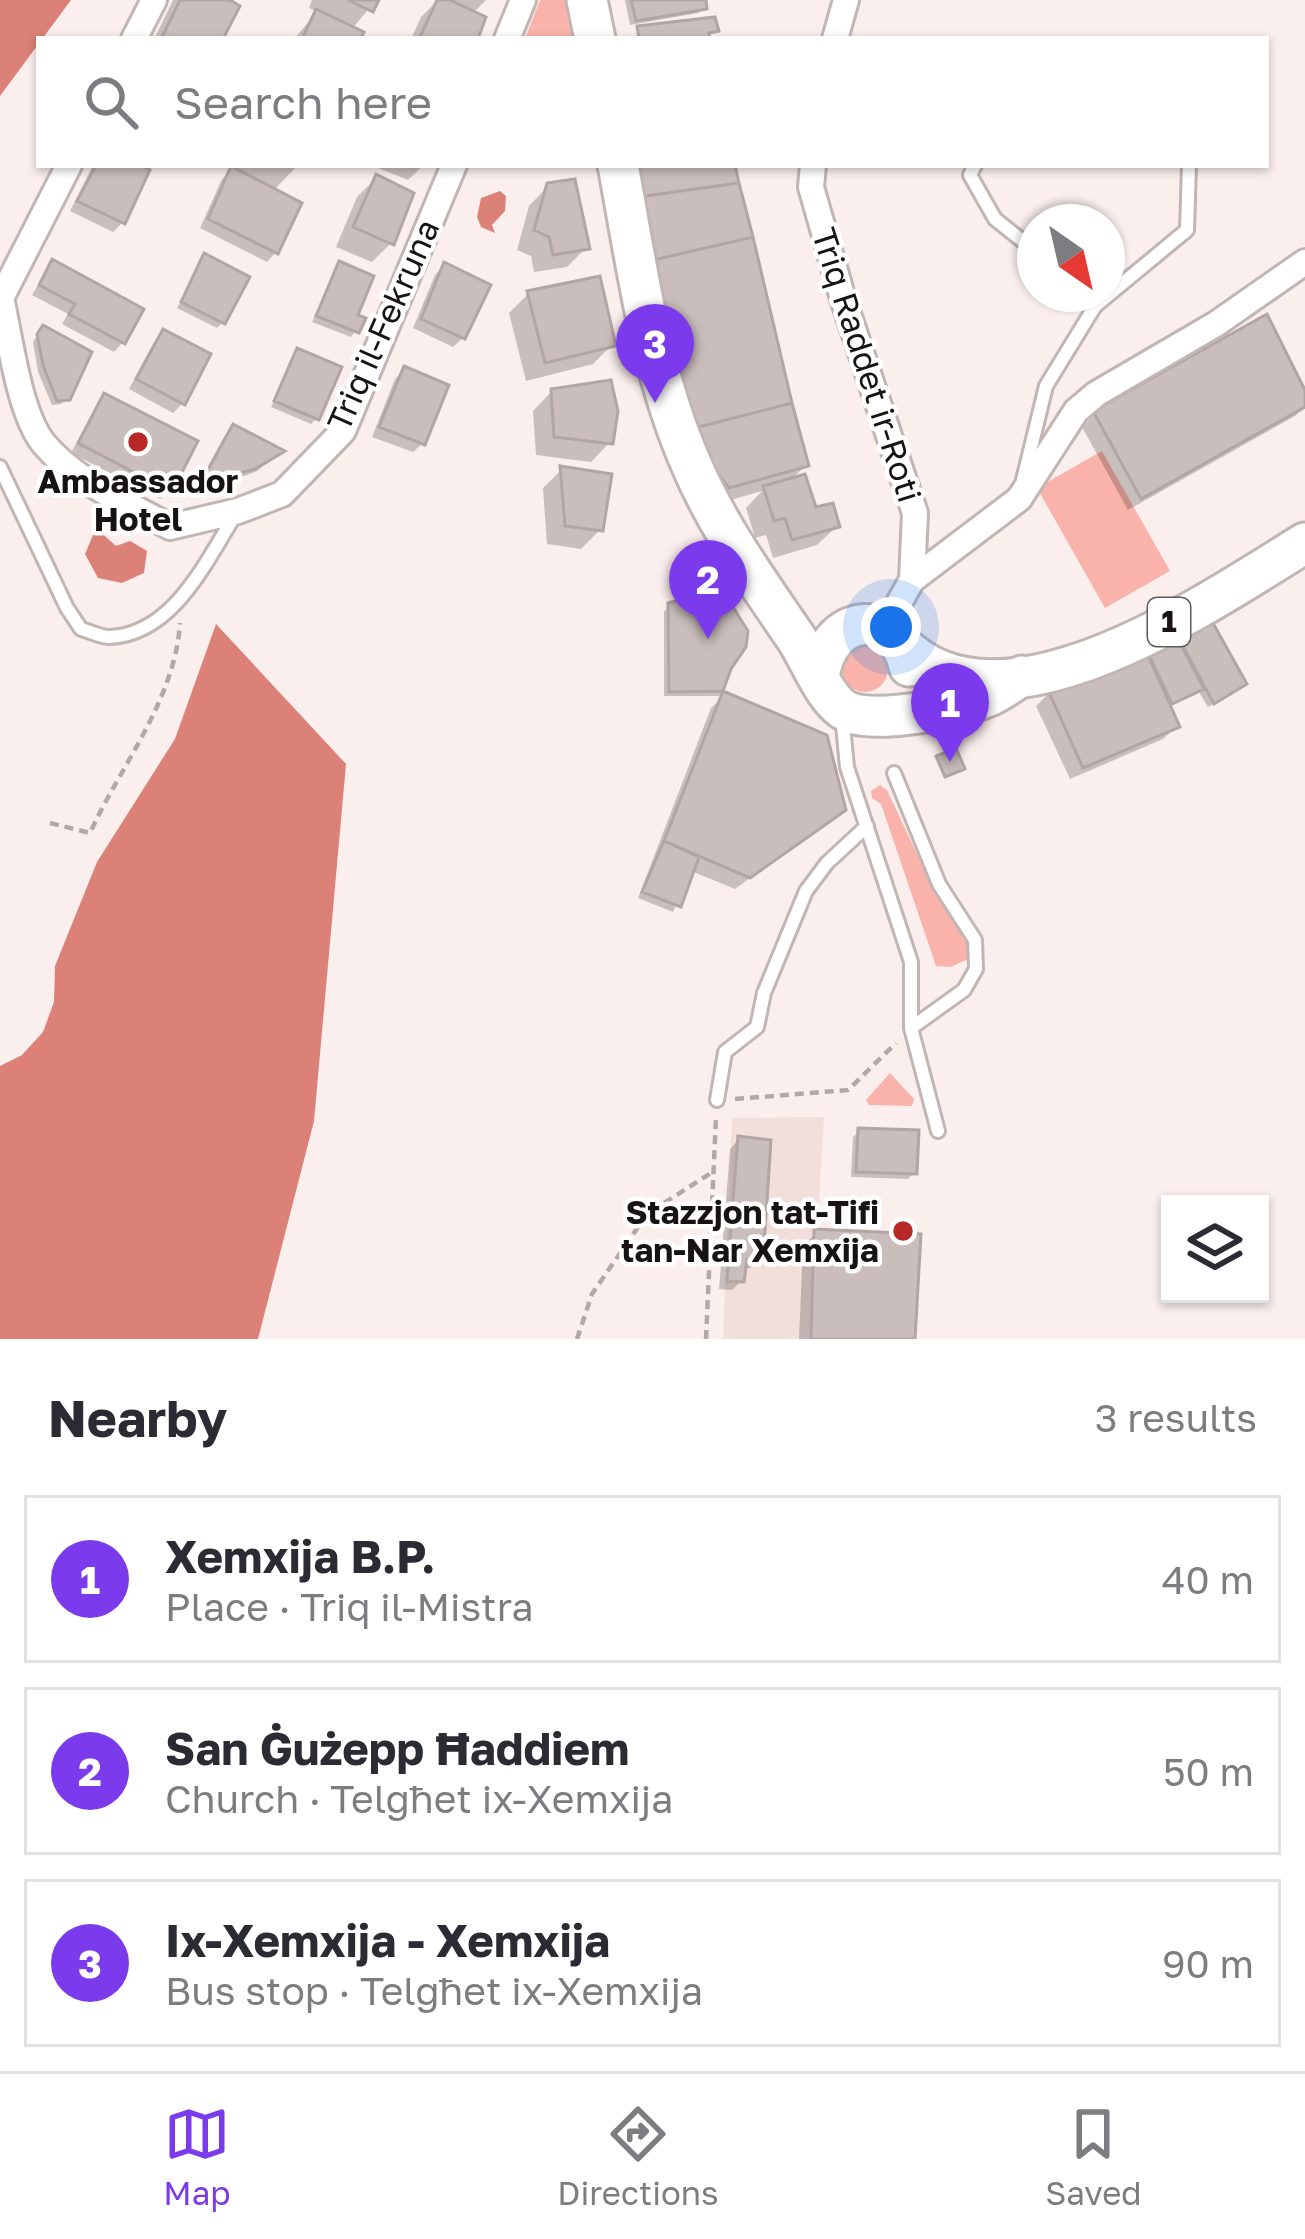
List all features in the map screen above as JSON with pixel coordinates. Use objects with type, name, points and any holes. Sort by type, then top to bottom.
[{"type":"main road","points":[[587,0],[594,36]]},
{"type":"main road","name":"1","points":[[619,168],[666,397],[694,471],[731,540],[846,701],[991,695],[1022,676]]},
{"type":"main road","name":"1","points":[[731,540],[820,617],[881,632],[917,662],[952,676],[992,682],[1064,670],[1232,588],[1305,543]]},
{"type":"main road","points":[[881,632],[910,669],[902,696],[846,701],[827,644],[836,634],[881,632]]},
{"type":"street","points":[[136,36],[154,0]]},
{"type":"street","points":[[508,36],[523,0]]},
{"type":"street","points":[[836,36],[847,0]]},
{"type":"street","name":"Triq il-Fekruna","points":[[67,168],[1,298],[25,400],[41,441],[84,479],[170,527],[238,511],[282,494],[343,431],[453,168]]},
{"type":"street","name":"Triq Raddet ir-Roti","points":[[813,168],[811,187],[843,299],[915,513],[912,580],[881,632]]},
{"type":"street","points":[[912,580],[1018,499],[1076,411],[1096,394],[1216,324],[1305,262]]},
{"type":"lane","points":[[974,168],[970,175],[995,219],[1017,237]]},
{"type":"lane","points":[[1125,281],[1187,230],[1189,168]]},
{"type":"lane","points":[[1018,499],[1046,386],[1091,312]]},
{"type":"lane","points":[[0,467],[81,629],[108,637],[142,627],[181,600],[238,511]]},
{"type":"lane","points":[[846,701],[847,767],[911,962],[911,1028],[938,1131]]},
{"type":"lane","points":[[894,772],[939,884],[975,940],[976,969],[964,990],[911,1028]]},
{"type":"lane","points":[[717,1100],[725,1052],[757,1027],[764,994],[806,892],[827,863],[867,826]]},
{"type":"path","points":[[50,823],[90,833],[155,710],[178,653],[181,600]]},
{"type":"path","points":[[706,1339],[717,1100],[848,1090],[911,1028]]},
{"type":"path","points":[[577,1339],[592,1294],[647,1214],[714,1171]]},
{"type":"shaded area","points":[[0,0],[71,0],[44,36],[36,36],[36,47],[0,96]]},
{"type":"shaded area","points":[[540,0],[566,0],[572,36],[526,36]]},
{"type":"shaded area","points":[[500,191],[506,196],[505,211],[492,225],[495,233],[481,227],[477,217],[481,198]]},
{"type":"shaded area","points":[[1102,451],[1170,571],[1105,608],[1037,488]]},
{"type":"shaded area","points":[[96,528],[116,546],[130,541],[147,551],[144,573],[122,583],[98,578],[85,554]]},
{"type":"shaded area","points":[[216,624],[346,764],[314,1121],[258,1339],[0,1339],[0,1066],[22,1055],[43,1032],[54,1002],[55,966],[97,862],[175,739]]},
{"type":"shaded area","points":[[865,646],[881,653],[888,669],[881,685],[865,692],[849,685],[842,669],[849,653]]},
{"type":"shaded area","points":[[880,785],[887,790],[932,886],[970,938],[968,959],[951,967],[936,966],[881,804],[872,798],[871,791]]},
{"type":"shaded area","points":[[890,1073],[914,1099],[912,1106],[869,1105],[866,1100]]},
{"type":"shaded area","points":[[824,1117],[811,1339],[723,1339],[732,1118]]},
{"type":"building","points":[[180,0],[230,0],[240,6],[225,36],[162,36]]},
{"type":"building","points":[[348,0],[379,0],[373,12]]},
{"type":"building","points":[[437,0],[450,0],[486,17],[479,36],[420,36]]},
{"type":"building","points":[[631,0],[706,0],[707,9],[636,21]]},
{"type":"building","points":[[316,9],[364,32],[362,36],[303,36]]},
{"type":"building","points":[[715,17],[719,31],[710,36],[639,36],[637,26]]},
{"type":"building","points":[[94,168],[150,170],[125,224],[77,201]]},
{"type":"building","points":[[230,168],[302,203],[278,254],[208,219]]},
{"type":"building","points":[[632,168],[736,168],[739,183],[638,197]]},
{"type":"building","points":[[376,174],[414,193],[394,245],[353,227]]},
{"type":"building","points":[[575,179],[590,249],[553,255],[549,237],[534,230],[547,183]]},
{"type":"building","points":[[739,183],[753,237],[649,261],[638,197]]},
{"type":"building","points":[[753,237],[792,403],[695,428],[650,286],[649,261]]},
{"type":"building","points":[[204,253],[250,277],[225,324],[181,302]]},
{"type":"building","points":[[52,259],[144,309],[125,344],[69,314],[75,304],[39,285]]},
{"type":"building","points":[[339,261],[374,276],[358,315],[366,318],[359,333],[316,316]]},
{"type":"building","points":[[444,262],[491,285],[465,339],[421,319]]},
{"type":"building","points":[[600,276],[616,346],[545,363],[527,291]]},
{"type":"building","points":[[1267,314],[1305,390],[1305,407],[1141,499],[1093,411]]},
{"type":"building","points":[[43,325],[92,352],[70,400],[57,401],[43,365],[37,334]]},
{"type":"building","points":[[163,329],[211,354],[185,405],[136,379]]},
{"type":"building","points":[[297,348],[342,367],[319,420],[274,401]]},
{"type":"building","points":[[404,366],[449,385],[425,445],[379,427]]},
{"type":"building","points":[[611,380],[618,411],[613,444],[554,437],[551,389]]},
{"type":"building","name":"Ambassador Hotel","points":[[104,393],[198,441],[172,492],[78,443]]},
{"type":"building","points":[[792,403],[809,466],[729,488],[711,464],[695,428]]},
{"type":"building","points":[[233,424],[285,451],[255,469],[201,483]]},
{"type":"building","points":[[560,466],[612,474],[603,531],[565,526]]},
{"type":"building","points":[[805,474],[816,507],[833,503],[840,527],[792,540],[785,518],[774,521],[763,486]]},
{"type":"building","points":[[684,586],[721,588],[748,631],[746,647],[723,691],[669,692],[668,603],[683,599]]},
{"type":"building","points":[[1209,616],[1247,684],[1214,704],[1177,635]]},
{"type":"building","points":[[1176,635],[1204,689],[1172,704],[1146,649]]},
{"type":"building","points":[[1145,649],[1180,727],[1083,768],[1048,690]]},
{"type":"building","points":[[723,691],[827,735],[846,810],[750,878],[664,841]]},
{"type":"building","points":[[956,748],[965,769],[945,777],[936,756]]},
{"type":"building","points":[[664,841],[699,857],[681,907],[642,892]]},
{"type":"building","points":[[858,1128],[919,1130],[917,1174],[856,1172]]},
{"type":"building","points":[[738,1136],[771,1140],[763,1260],[747,1260],[744,1282],[727,1281]]},
{"type":"building","points":[[814,1229],[921,1234],[915,1339],[811,1339]]},
{"type":"place","name":"Ix-Xemxija - Xemxija","points":[[655,403]]},
{"type":"place","name":"Ambassador Hotel","points":[[138,442]]},
{"type":"place","name":"San Ġużepp Ħaddiem","points":[[708,639]]},
{"type":"place","name":"Xemxija B.P.","points":[[950,762]]},
{"type":"place","name":"Stazzjon tat-Tifi tan-Nar Xemxija","points":[[903,1231]]}]
